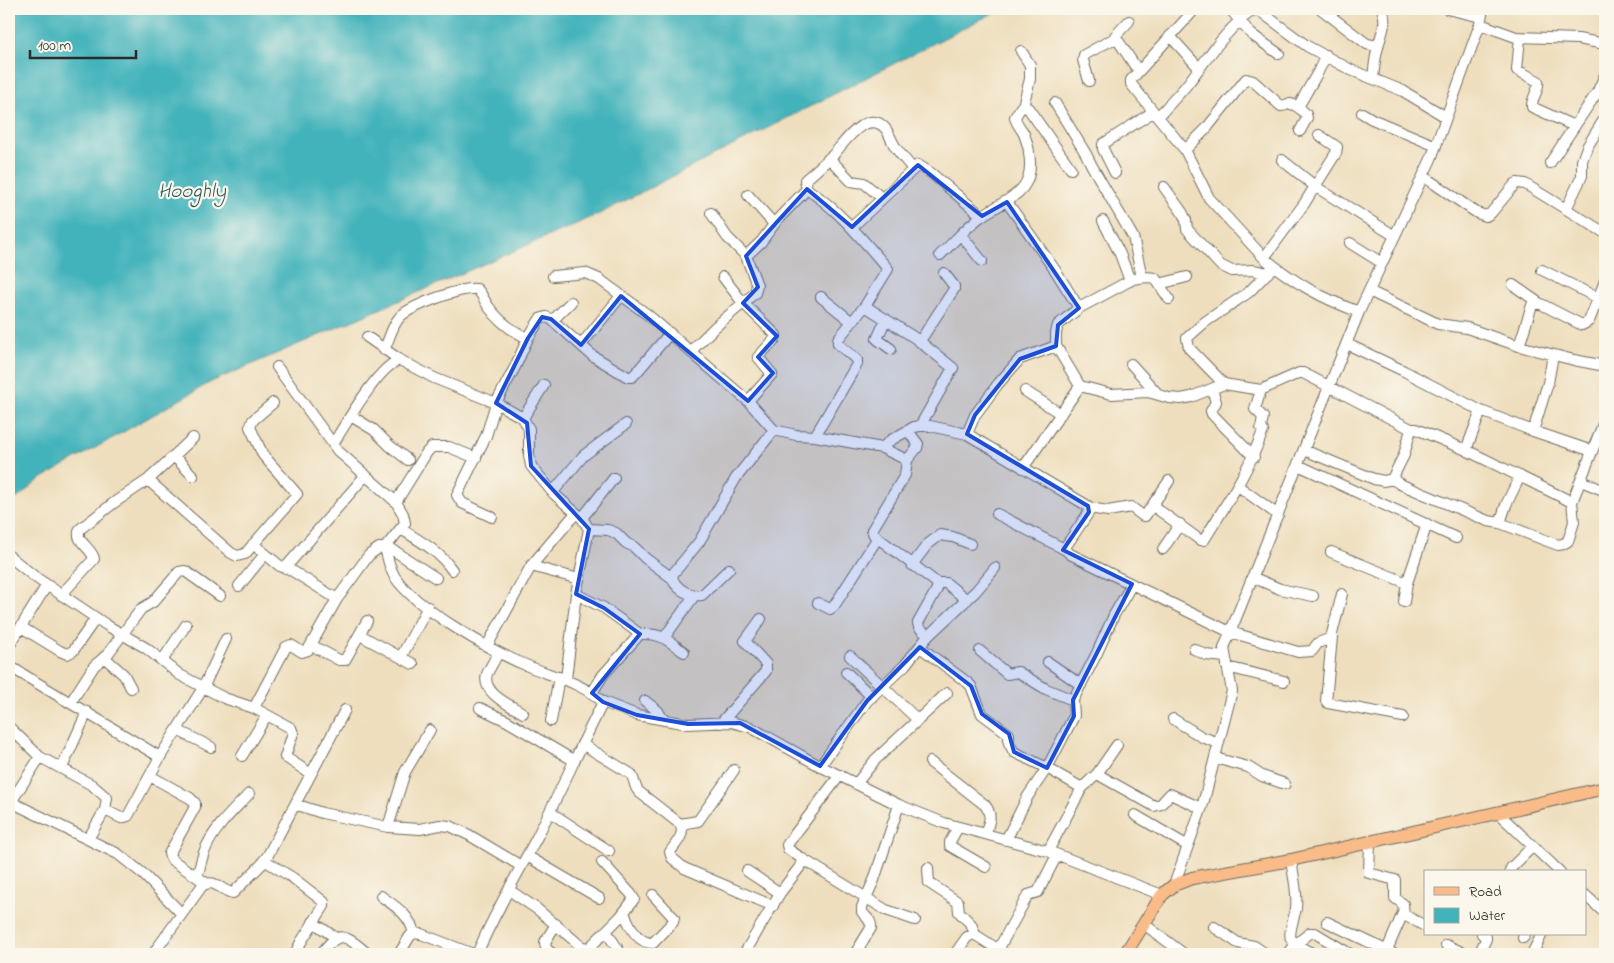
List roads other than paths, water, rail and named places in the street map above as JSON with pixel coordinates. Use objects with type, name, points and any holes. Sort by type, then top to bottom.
[{"type":"main road","points":[[1125,954],[1162,895],[1174,885],[1192,878],[1291,860],[1605,788]]},
{"type":"street","points":[[1195,9],[1140,70],[1131,84],[1185,150],[1209,198],[1264,258],[1271,270]]},
{"type":"street","points":[[1230,9],[1251,34],[1279,54]]},
{"type":"street","points":[[1321,9],[1367,44],[1378,46]]},
{"type":"street","points":[[1373,79],[1378,46],[1385,25],[1385,15],[1382,9]]},
{"type":"street","points":[[1447,9],[1482,16],[1520,37],[1578,39],[1605,44]]},
{"type":"street","points":[[1115,172],[1103,149],[1103,144],[1156,114],[1188,82],[1240,21],[1252,11],[1261,12],[1307,46],[1351,70],[1403,91],[1446,117]]},
{"type":"street","points":[[1174,885],[1201,808],[1232,691],[1224,648],[1359,312],[1436,146],[1482,16]]},
{"type":"street","points":[[1089,81],[1083,60],[1084,55],[1116,38],[1116,34],[1129,21]]},
{"type":"street","points":[[1170,36],[1198,68]]},
{"type":"street","points":[[1520,37],[1517,70],[1538,81],[1539,84],[1532,107],[1574,126]]},
{"type":"street","points":[[1116,38],[1135,66],[1140,70]]},
{"type":"street","points":[[940,255],[982,216],[1007,202],[1026,185],[1029,176],[1029,152],[1024,134],[1016,123],[1015,117],[1023,106],[1030,79],[1030,65],[1021,51]]},
{"type":"street","points":[[1298,107],[1326,55]]},
{"type":"street","points":[[1550,163],[1598,91],[1605,75]]},
{"type":"street","points":[[1185,150],[1206,129],[1246,79],[1254,81],[1281,106],[1289,104],[1298,107],[1307,116],[1300,131]]},
{"type":"street","points":[[1055,103],[1134,237],[1142,277]]},
{"type":"street","points":[[1023,106],[1028,108],[1071,169]]},
{"type":"street","points":[[1362,113],[1436,146]]},
{"type":"street","points":[[1566,209],[1582,176],[1582,161],[1605,118]]},
{"type":"street","points":[[815,436],[857,364],[857,360],[837,342],[838,339],[865,306],[888,269],[852,227],[819,197],[807,189],[805,180],[830,158],[848,136],[864,124],[872,121],[885,128],[896,148],[913,169]]},
{"type":"street","points":[[1264,258],[1316,186],[1337,150],[1337,147],[1319,135]]},
{"type":"street","points":[[830,158],[851,181],[864,183],[882,198]]},
{"type":"street","points":[[1282,160],[1316,186],[1395,236]]},
{"type":"street","points":[[852,227],[918,165],[982,216]]},
{"type":"street","points":[[1423,176],[1481,215],[1486,216],[1491,214],[1512,186],[1517,183],[1525,184],[1605,233]]},
{"type":"street","points":[[1164,187],[1182,212],[1189,232],[1220,265],[1232,271],[1271,270],[1311,292],[1359,312]]},
{"type":"street","points":[[746,256],[761,242],[774,224],[807,189]]},
{"type":"street","points":[[748,195],[774,224]]},
{"type":"street","points":[[1007,202],[1079,308]]},
{"type":"street","points":[[691,351],[755,293],[757,288],[746,256],[727,237],[711,213]]},
{"type":"street","points":[[1103,221],[1130,281]]},
{"type":"street","points":[[961,235],[982,261]]},
{"type":"street","points":[[1350,243],[1382,263]]},
{"type":"street","points":[[1224,384],[1188,348],[1187,338],[1205,322],[1248,292],[1271,270]]},
{"type":"street","points":[[1542,270],[1598,298]]},
{"type":"street","points":[[553,276],[585,273],[592,275],[670,333],[748,402],[774,430],[882,448],[907,460]]},
{"type":"street","points":[[920,341],[954,289],[954,286],[944,273]]},
{"type":"street","points":[[723,277],[744,303],[776,335],[758,357],[772,374],[748,402]]},
{"type":"street","points":[[1169,299],[1155,278],[1142,277],[1130,281],[1079,308],[1058,325],[1056,346],[1080,386],[1111,394],[1148,392],[1169,398],[1181,399],[1212,390],[1224,384],[1261,390],[1299,374],[1306,375],[1411,429],[1416,429],[1466,450],[1572,502]]},
{"type":"street","points":[[1159,284],[1187,277]]},
{"type":"street","points":[[1513,286],[1539,303],[1582,325],[1589,321],[1605,281]]},
{"type":"street","points":[[384,350],[397,320],[402,315],[420,304],[468,288],[477,289],[493,312],[506,326],[517,334],[528,338]]},
{"type":"street","points":[[1369,292],[1438,324],[1467,328],[1519,346],[1605,366]]},
{"type":"street","points":[[581,345],[621,296]]},
{"type":"street","points":[[821,297],[852,322]]},
{"type":"street","points":[[553,320],[571,302]]},
{"type":"street","points":[[1519,346],[1532,305],[1539,303]]},
{"type":"street","points":[[865,306],[920,341],[953,368],[920,426]]},
{"type":"street","points":[[492,516],[462,502],[458,498],[459,491],[476,458],[496,403],[528,338],[542,317],[548,317],[553,320],[600,362],[630,378],[636,374],[670,333]]},
{"type":"street","points":[[886,319],[877,339],[891,349]]},
{"type":"street","points":[[367,337],[400,360],[434,378],[496,403],[523,418],[529,429],[531,466],[553,492],[579,515],[589,529],[576,594],[563,678],[551,720]]},
{"type":"street","points":[[1347,344],[1404,371],[1481,412],[1592,452]]},
{"type":"street","points":[[967,434],[975,415],[1020,359],[1056,346]]},
{"type":"street","points":[[1533,431],[1548,383],[1553,355]]},
{"type":"street","points":[[333,444],[373,384],[393,363],[400,360]]},
{"type":"street","points":[[1130,364],[1158,394]]},
{"type":"street","points":[[277,367],[345,459],[396,502],[405,518],[401,529],[386,547],[390,570],[395,578],[428,607],[498,653],[563,678],[592,693],[603,702],[637,715],[688,724],[731,722],[750,727],[820,766],[899,805],[958,827],[1052,853],[1162,895]]},
{"type":"street","points":[[523,418],[544,385]]},
{"type":"street","points":[[1023,468],[1080,386]]},
{"type":"street","points":[[1212,390],[1216,402],[1211,411],[1212,414],[1254,457]]},
{"type":"street","points":[[1153,506],[1200,540],[1204,540],[1254,457],[1263,431],[1260,428],[1263,417],[1255,410],[1261,390]]},
{"type":"street","points":[[1024,391],[1061,414]]},
{"type":"street","points":[[148,480],[231,553],[241,556],[245,554],[297,494],[264,456],[250,427],[253,420],[273,403]]},
{"type":"street","points":[[1466,450],[1481,412]]},
{"type":"street","points":[[351,416],[374,430],[408,460]]},
{"type":"street","points":[[1304,450],[1374,479],[1384,481],[1392,479],[1479,517],[1558,545],[1568,541],[1574,522],[1572,502],[1605,419]]},
{"type":"street","points":[[553,492],[583,456],[626,424]]},
{"type":"street","points":[[882,448],[892,440],[920,426],[930,426],[967,434],[1089,508],[1108,511],[1131,507],[1143,516],[1146,516],[1169,481]]},
{"type":"street","points":[[1392,479],[1404,454],[1411,429]]},
{"type":"street","points":[[672,578],[672,575],[699,542],[736,478],[774,430]]},
{"type":"street","points":[[908,431],[918,444],[917,448],[907,460],[904,475],[872,530],[874,536],[937,583],[946,583],[967,600]]},
{"type":"street","points":[[61,595],[94,559],[92,553],[79,538],[80,529],[148,480],[193,438]]},
{"type":"street","points":[[396,502],[432,447],[449,447],[476,458]]},
{"type":"street","points":[[174,456],[193,476]]},
{"type":"street","points":[[1298,464],[1456,538]]},
{"type":"street","points":[[286,568],[365,476]]},
{"type":"street","points":[[1500,523],[1506,505],[1520,476]]},
{"type":"street","points":[[487,646],[531,566],[614,478]]},
{"type":"street","points":[[1581,481],[1605,491]]},
{"type":"street","points":[[1238,486],[1278,515]]},
{"type":"street","points":[[1066,550],[1066,546],[1089,512],[1089,508]]},
{"type":"street","points":[[997,514],[1066,550],[1070,554],[1230,632],[1306,653],[1332,637]]},
{"type":"street","points":[[1163,549],[1180,524]]},
{"type":"street","points":[[1404,602],[1407,583],[1427,524]]},
{"type":"street","points":[[401,529],[436,552],[452,570]]},
{"type":"street","points":[[589,529],[612,531],[672,578],[688,594],[694,596],[702,595],[729,568]]},
{"type":"street","points":[[912,565],[927,545],[940,536],[953,537],[970,544]]},
{"type":"street","points":[[818,603],[830,609],[834,606],[877,539]]},
{"type":"street","points":[[253,544],[280,566],[337,599]]},
{"type":"street","points":[[254,708],[286,647],[294,646],[305,652],[311,645],[337,599],[369,555],[379,548],[386,547],[436,578]]},
{"type":"street","points":[[1331,552],[1407,583]]},
{"type":"street","points":[[239,586],[265,554]]},
{"type":"street","points":[[9,556],[61,595],[146,648],[180,675],[203,688],[254,708],[292,729],[293,733],[285,757],[311,774]]},
{"type":"street","points":[[531,566],[579,579]]},
{"type":"street","points":[[820,766],[872,697],[905,665],[928,636],[976,591],[994,568]]},
{"type":"street","points":[[71,702],[91,671],[141,609],[153,602],[179,572],[186,571],[220,596]]},
{"type":"street","points":[[1252,577],[1280,589],[1313,596]]},
{"type":"street","points":[[928,636],[919,627],[918,623],[937,589],[937,583]]},
{"type":"street","points":[[1006,840],[1028,796],[1047,768],[1074,716],[1073,700],[1098,653],[1114,615],[1132,584]]},
{"type":"street","points":[[9,646],[47,585]]},
{"type":"street","points":[[576,594],[604,608],[640,634],[653,633],[684,652]]},
{"type":"street","points":[[1342,594],[1332,637],[1326,701],[1328,704],[1403,717]]},
{"type":"street","points":[[664,638],[694,596]]},
{"type":"street","points":[[401,657],[428,607]]},
{"type":"street","points":[[21,627],[67,654],[72,651],[96,618]]},
{"type":"street","points":[[721,723],[766,671],[766,664],[745,641],[762,619]]},
{"type":"street","points":[[311,645],[339,660],[345,660],[367,621]]},
{"type":"street","points":[[162,661],[186,625]]},
{"type":"street","points":[[592,693],[603,675],[640,634]]},
{"type":"street","points":[[360,635],[413,664]]},
{"type":"street","points":[[105,810],[121,818],[126,818],[160,757],[203,688],[226,639]]},
{"type":"street","points":[[920,647],[971,686],[982,714],[1009,734],[1009,744],[1014,752],[1082,788]]},
{"type":"street","points":[[1194,649],[1206,655],[1284,682]]},
{"type":"street","points":[[980,651],[1007,674],[1018,672],[1046,689],[1073,700]]},
{"type":"street","points":[[498,653],[486,680],[488,686],[494,694],[523,713]]},
{"type":"street","points":[[850,656],[918,720]]},
{"type":"street","points":[[104,657],[124,675],[131,688]]},
{"type":"street","points":[[1048,662],[1081,685]]},
{"type":"street","points":[[9,666],[160,757]]},
{"type":"street","points":[[846,672],[872,697]]},
{"type":"street","points":[[856,784],[875,760],[947,693]]},
{"type":"street","points":[[644,701],[658,711],[663,720]]},
{"type":"street","points":[[478,954],[486,933],[550,812],[573,760],[603,702]]},
{"type":"street","points":[[480,708],[514,725],[573,760]]},
{"type":"street","points":[[150,776],[190,798],[195,803],[169,854],[172,860],[201,880],[213,883],[228,892],[236,892],[264,860],[345,710]]},
{"type":"street","points":[[62,768],[87,712]]},
{"type":"street","points":[[242,756],[267,716]]},
{"type":"street","points":[[1173,719],[1202,737],[1218,743]]},
{"type":"street","points":[[9,727],[40,757],[92,785],[107,798],[105,810],[88,839]]},
{"type":"street","points":[[177,730],[211,747]]},
{"type":"street","points":[[388,827],[405,772],[430,730]]},
{"type":"street","points":[[582,744],[631,774],[635,781],[635,788],[680,824],[683,828],[670,852],[672,858],[684,868],[773,906]]},
{"type":"street","points":[[928,868],[931,886],[958,902],[959,912],[972,924],[975,934],[1001,952],[1028,895],[1038,892],[1052,853],[1082,788],[1097,774],[1117,745]]},
{"type":"street","points":[[40,757],[10,801],[126,860],[164,894],[181,914]]},
{"type":"street","points":[[1215,758],[1248,767],[1262,776],[1285,784]]},
{"type":"street","points":[[930,762],[989,810],[991,817],[985,834]]},
{"type":"street","points":[[680,824],[698,821],[734,770]]},
{"type":"street","points":[[1097,774],[1154,806],[1161,804],[1170,794],[1201,808]]},
{"type":"street","points":[[840,775],[789,842],[787,845],[788,849],[886,910],[915,920]]},
{"type":"street","points":[[153,954],[181,914],[201,880],[205,849],[210,840],[227,816],[249,794]]},
{"type":"street","points":[[295,804],[322,813],[388,827],[420,828],[440,825],[450,826],[521,866]]},
{"type":"street","points":[[855,954],[871,928],[870,920],[862,912],[862,907],[874,880],[899,805]]},
{"type":"street","points":[[550,812],[608,851]]},
{"type":"street","points":[[1498,812],[1558,870]]},
{"type":"street","points":[[1135,815],[1188,846]]},
{"type":"street","points":[[958,827],[950,842],[950,846],[986,867]]},
{"type":"street","points":[[1370,842],[1369,873],[1395,880],[1395,898],[1403,904],[1406,918],[1424,926]]},
{"type":"street","points":[[1510,870],[1533,846]]},
{"type":"street","points":[[527,856],[599,898]]},
{"type":"street","points":[[744,954],[780,894],[802,864],[801,858]]},
{"type":"street","points":[[264,860],[293,878],[323,901],[324,906],[295,954]]},
{"type":"street","points":[[1291,860],[1296,905],[1289,933],[1290,938],[1296,944],[1314,954]]},
{"type":"street","points":[[509,890],[537,908],[582,947],[582,951],[592,946],[633,902],[633,897],[602,862]]},
{"type":"street","points":[[747,871],[780,894]]},
{"type":"street","points":[[624,913],[638,937],[653,943],[674,918],[653,895]]},
{"type":"street","points":[[381,896],[406,915],[412,924],[414,933]]},
{"type":"street","points":[[1586,896],[1605,913]]},
{"type":"street","points":[[1327,922],[1390,952],[1404,913]]},
{"type":"street","points":[[313,922],[336,938],[347,939],[368,954]]},
{"type":"street","points":[[553,954],[546,949],[545,942],[556,924]]},
{"type":"street","points":[[1144,924],[1184,954]]},
{"type":"street","points":[[1214,928],[1238,943],[1254,946],[1266,954]]},
{"type":"street","points":[[606,932],[621,954]]},
{"type":"street","points":[[399,954],[410,936],[414,933]]},
{"type":"street","points":[[414,933],[473,954]]},
{"type":"street","points":[[1288,954],[1296,944],[1310,933],[1315,933],[1350,954]]},
{"type":"street","points":[[958,953],[967,937],[975,934]]},
{"type":"street","points":[[1479,954],[1486,939],[1485,936]]},
{"type":"street","points":[[1532,954],[1541,936]]},
{"type":"street","points":[[321,954],[332,940],[336,938]]},
{"type":"street","points":[[1446,945],[1466,954]]},
{"type":"water","name":"Hooghly","points":[[9,9],[1001,9],[597,215],[211,382],[39,480],[9,505]]}]
